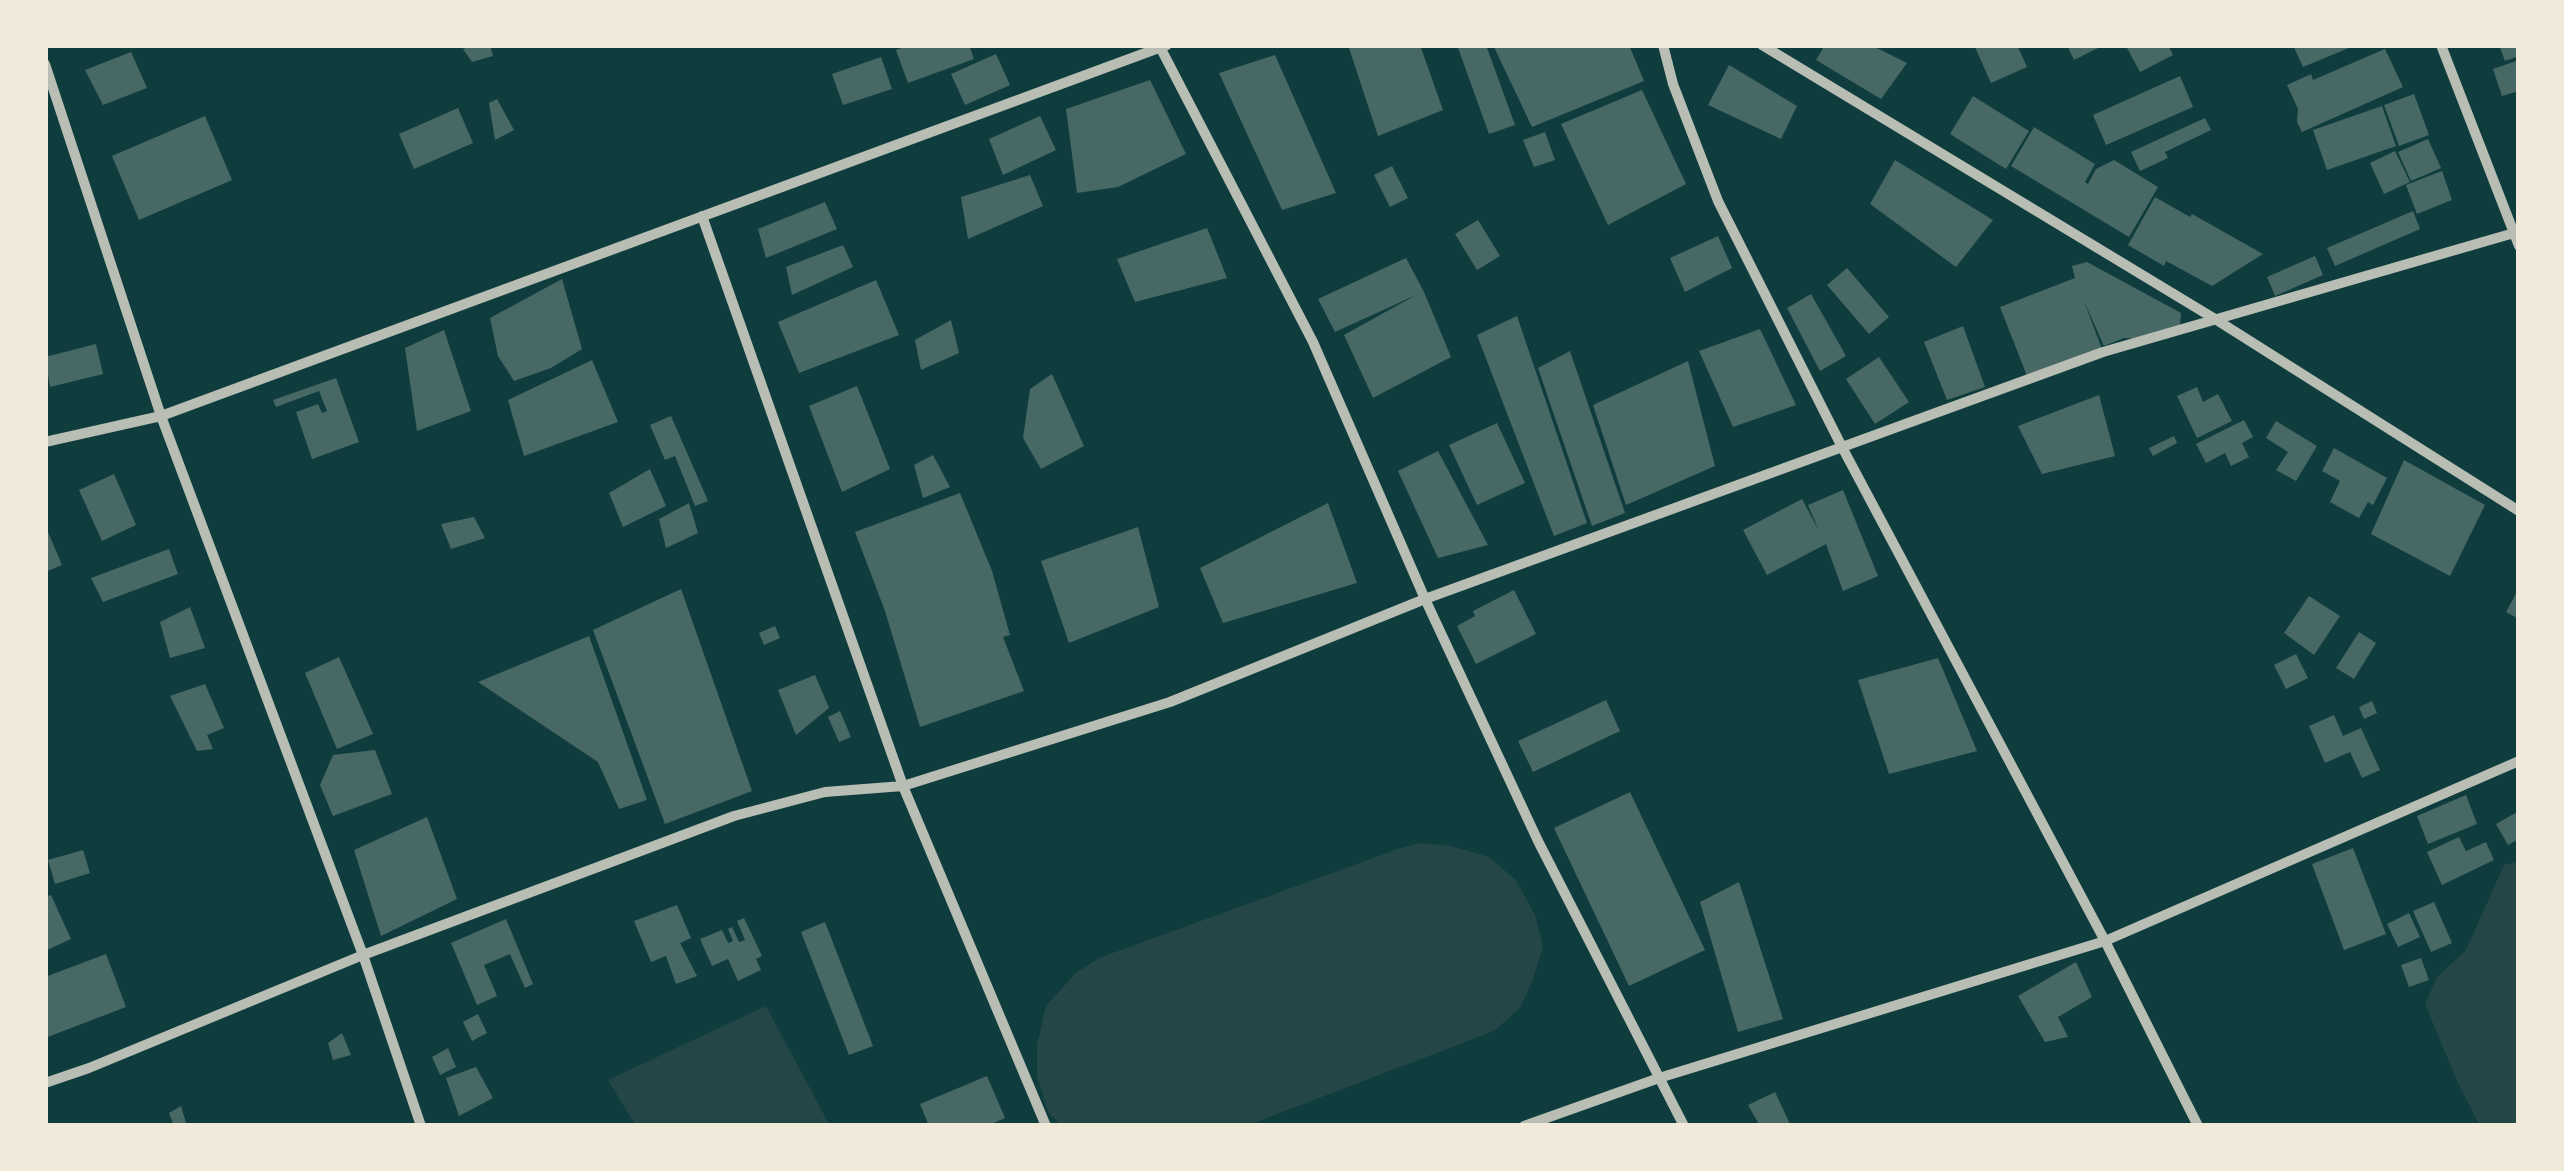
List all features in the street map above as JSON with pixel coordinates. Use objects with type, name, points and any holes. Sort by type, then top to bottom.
[{"type":"street","points":[[1664,45],[1673,84],[1718,201],[1842,447],[2105,942],[2198,1126]]},
{"type":"street","points":[[1762,45],[2215,319],[2519,511]]},
{"type":"street","points":[[2442,45],[2519,246]]},
{"type":"street","points":[[45,442],[161,416],[1162,46],[1314,342],[1424,599],[1538,841],[1684,1126]]},
{"type":"street","points":[[45,64],[161,416],[363,955],[420,1126]]},
{"type":"street","points":[[702,216],[902,786],[1046,1126]]},
{"type":"street","points":[[45,1082],[363,955],[734,816],[825,792],[902,786],[1170,702],[1424,599],[2103,352],[2514,233]]},
{"type":"street","points":[[1524,1126],[1659,1078],[2105,942],[2519,760]]},
{"type":"shaded area","points":[[1421,843],[1451,846],[1489,857],[1516,880],[1535,915],[1543,947],[1532,982],[1520,1008],[1494,1031],[1246,1126],[1062,1126],[1048,1112],[1037,1076],[1037,1045],[1046,1006],[1076,973],[1099,958]]},
{"type":"shaded area","points":[[2519,861],[2519,1126],[2480,1126],[2425,1004],[2437,977],[2466,950],[2504,865]]},
{"type":"shaded area","points":[[766,1006],[830,1126],[636,1126],[608,1080]]},
{"type":"building","points":[[490,45],[493,56],[472,62],[463,49]]},
{"type":"building","points":[[909,45],[969,45],[974,59],[908,83],[896,50]]},
{"type":"building","points":[[1348,45],[1420,45],[1443,110],[1378,136]]},
{"type":"building","points":[[1457,45],[1486,45],[1515,125],[1489,134]]},
{"type":"building","points":[[1493,45],[1629,45],[1644,81],[1532,127]]},
{"type":"building","points":[[1825,45],[1871,45],[1907,63],[1881,99],[1816,60]]},
{"type":"building","points":[[1974,45],[2017,45],[2027,67],[1991,83]]},
{"type":"building","points":[[2067,45],[2104,45],[2074,60]]},
{"type":"building","points":[[2168,45],[2173,55],[2140,72],[2127,48]]},
{"type":"building","points":[[2293,45],[2356,45],[2303,67]]},
{"type":"building","points":[[2499,45],[2519,45],[2519,56],[2505,61]]},
{"type":"building","points":[[2385,49],[2403,87],[2302,132],[2297,122],[2298,109],[2287,85],[2311,74],[2313,80]]},
{"type":"building","points":[[131,52],[147,88],[103,105],[85,70]]},
{"type":"building","points":[[996,54],[1010,85],[965,105],[951,74]]},
{"type":"building","points":[[1275,55],[1336,193],[1282,210],[1219,73]]},
{"type":"building","points":[[881,57],[892,89],[843,105],[832,74]]},
{"type":"building","points":[[2519,60],[2519,91],[2502,96],[2493,69]]},
{"type":"building","points":[[1729,65],[1797,106],[1781,139],[1708,105]]},
{"type":"building","points":[[2180,76],[2193,107],[2106,145],[2093,115]]},
{"type":"building","points":[[1150,80],[1186,154],[1118,187],[1077,193],[1066,109]]},
{"type":"building","points":[[1642,90],[1686,184],[1608,225],[1561,124]]},
{"type":"building","points":[[2414,94],[2429,135],[2399,146],[2384,105]]},
{"type":"building","points":[[1973,96],[2029,131],[2006,169],[1950,134]]},
{"type":"building","points":[[497,99],[514,130],[495,140],[489,103]]},
{"type":"building","points":[[2382,106],[2396,146],[2327,170],[2313,130]]},
{"type":"building","points":[[458,108],[473,143],[414,169],[399,134]]},
{"type":"building","points":[[205,116],[232,180],[139,220],[112,156]]},
{"type":"building","points":[[1040,116],[1056,150],[1003,175],[989,139]]},
{"type":"building","points":[[2205,118],[2211,130],[2165,152],[2168,158],[2140,171],[2131,152]]},
{"type":"building","points":[[2034,127],[2095,164],[2085,182],[2088,184],[2096,169],[2114,160],[2158,187],[2129,237],[2011,166]]},
{"type":"building","points":[[1545,132],[1555,160],[1534,167],[1523,140]]},
{"type":"building","points":[[2428,139],[2441,168],[2411,181],[2398,152]]},
{"type":"building","points":[[2395,151],[2410,182],[2384,194],[2370,163]]},
{"type":"building","points":[[1895,160],[1993,220],[1956,267],[1870,204]]},
{"type":"building","points":[[1392,166],[1408,198],[1390,207],[1374,175]]},
{"type":"building","points":[[2442,171],[2452,200],[2417,214],[2406,185]]},
{"type":"building","points":[[1030,175],[1043,206],[968,239],[961,197]]},
{"type":"building","points":[[2155,197],[2263,254],[2212,286],[2166,261],[2164,266],[2128,245]]},
{"type":"building","points":[[825,202],[837,229],[766,258],[758,229]]},
{"type":"building","points":[[2413,211],[2420,229],[2335,266],[2327,248]]},
{"type":"building","points":[[1478,220],[1500,256],[1477,270],[1455,234]]},
{"type":"building","points":[[1207,228],[1227,278],[1135,302],[1117,259]]},
{"type":"building","points":[[1718,236],[1732,268],[1685,292],[1670,258]]},
{"type":"building","points":[[843,245],[853,267],[792,295],[786,267]]},
{"type":"building","points":[[2315,256],[2323,275],[2275,296],[2267,277]]},
{"type":"building","points":[[1406,258],[1451,357],[1373,398],[1344,335],[1416,295],[1335,332],[1318,299]]},
{"type":"building","points":[[2087,262],[2181,313],[2180,325],[2146,339],[2124,338],[2104,346],[2084,301],[2103,352],[2029,381],[2000,307],[2075,278],[2072,266]]},
{"type":"building","points":[[1847,268],[1889,317],[1869,334],[1827,285]]},
{"type":"building","points":[[562,279],[582,349],[551,368],[514,381],[498,356],[490,318]]},
{"type":"building","points":[[876,280],[899,335],[799,373],[778,322]]},
{"type":"building","points":[[1811,294],[1846,356],[1820,371],[1787,308]]},
{"type":"building","points":[[1517,316],[1587,523],[1554,536],[1477,335]]},
{"type":"building","points":[[951,320],[959,353],[921,370],[915,340]]},
{"type":"building","points":[[1963,326],[1985,387],[1947,400],[1924,342]]},
{"type":"building","points":[[1760,329],[1796,405],[1733,427],[1699,351]]},
{"type":"building","points":[[444,330],[471,411],[417,431],[405,348]]},
{"type":"building","points":[[96,344],[103,374],[50,387],[45,357]]},
{"type":"building","points":[[1570,351],[1625,513],[1592,526],[1538,368]]},
{"type":"building","points":[[1879,357],[1909,402],[1875,424],[1846,379]]},
{"type":"building","points":[[592,360],[618,422],[524,456],[508,400]]},
{"type":"building","points":[[1688,361],[1715,466],[1626,505],[1593,405]]},
{"type":"building","points":[[1052,374],[1084,446],[1041,469],[1023,438],[1030,389]]},
{"type":"building","points":[[336,378],[359,442],[312,459],[296,412],[318,404],[322,413],[327,411],[319,391],[276,407],[273,400]]},
{"type":"building","points":[[857,386],[890,469],[842,492],[809,406]]},
{"type":"building","points":[[2197,387],[2203,402],[2218,394],[2232,421],[2197,438],[2177,396]]},
{"type":"building","points":[[2099,395],[2115,456],[2042,474],[2018,426]]},
{"type":"building","points":[[671,416],[708,501],[695,506],[675,456],[665,460],[650,425]]},
{"type":"building","points":[[2244,420],[2253,437],[2242,443],[2249,457],[2231,466],[2225,453],[2206,463],[2196,444]]},
{"type":"building","points":[[2276,421],[2317,446],[2296,481],[2276,470],[2288,452],[2266,438]]},
{"type":"building","points":[[1497,423],[1525,483],[1477,505],[1449,445]]},
{"type":"building","points":[[2174,436],[2177,443],[2153,456],[2149,448]]},
{"type":"building","points":[[2334,448],[2387,478],[2373,505],[2368,502],[2359,518],[2330,502],[2340,481],[2322,471]]},
{"type":"building","points":[[1438,451],[1488,545],[1438,558],[1398,471]]},
{"type":"building","points":[[933,455],[950,487],[923,498],[914,465]]},
{"type":"building","points":[[2404,460],[2485,505],[2450,576],[2371,534]]},
{"type":"building","points":[[650,469],[666,506],[623,527],[609,493]]},
{"type":"building","points":[[114,474],[136,525],[102,541],[79,490]]},
{"type":"building","points":[[1843,490],[1878,576],[1843,591],[1826,544],[1767,575],[1743,530],[1802,499],[1819,531],[1808,505]]},
{"type":"building","points":[[960,493],[992,571],[1010,635],[1003,637],[1024,691],[920,727],[885,611],[855,532]]},
{"type":"building","points":[[689,503],[698,533],[666,548],[659,519]]},
{"type":"building","points":[[1328,503],[1357,583],[1223,623],[1200,568]]},
{"type":"building","points":[[474,517],[485,538],[451,549],[441,524]]},
{"type":"building","points":[[45,525],[62,565],[45,572]]},
{"type":"building","points":[[1138,527],[1159,607],[1069,643],[1041,561]]},
{"type":"building","points":[[169,549],[178,574],[103,602],[91,578]]},
{"type":"building","points":[[2519,588],[2519,619],[2506,612]]},
{"type":"building","points":[[681,589],[752,791],[665,824],[593,630]]},
{"type":"building","points":[[1514,590],[1536,634],[1476,664],[1457,626],[1475,616],[1473,611]]},
{"type":"building","points":[[2309,596],[2340,616],[2314,655],[2284,633]]},
{"type":"building","points":[[190,607],[205,648],[170,658],[160,622]]},
{"type":"building","points":[[775,626],[780,638],[764,645],[759,633]]},
{"type":"building","points":[[2359,632],[2376,643],[2354,679],[2336,668]]},
{"type":"building","points":[[589,636],[647,800],[619,809],[598,762],[478,682]]},
{"type":"building","points":[[2296,654],[2308,678],[2286,689],[2274,665]]},
{"type":"building","points":[[339,657],[373,734],[337,749],[305,673]]},
{"type":"building","points":[[1938,658],[1977,751],[1889,774],[1858,680]]},
{"type":"building","points":[[815,675],[829,708],[796,735],[778,690]]},
{"type":"building","points":[[205,684],[224,728],[207,735],[213,749],[197,751],[170,696]]},
{"type":"building","points":[[1606,700],[1620,731],[1533,772],[1518,741]]},
{"type":"building","points":[[2372,701],[2377,713],[2364,719],[2359,707]]},
{"type":"building","points":[[840,711],[851,737],[839,742],[828,717]]},
{"type":"building","points":[[2334,715],[2343,736],[2361,728],[2380,770],[2362,778],[2350,752],[2325,763],[2309,726]]},
{"type":"building","points":[[375,750],[392,794],[333,816],[320,785],[333,755]]},
{"type":"building","points":[[1630,792],[1705,950],[1629,986],[1554,828]]},
{"type":"building","points":[[2466,795],[2477,824],[2428,844],[2417,816]]},
{"type":"building","points":[[2519,811],[2519,839],[2508,845],[2496,824]]},
{"type":"building","points":[[427,817],[457,899],[381,936],[354,850]]},
{"type":"building","points":[[2459,837],[2466,851],[2486,842],[2494,860],[2442,885],[2427,852]]},
{"type":"building","points":[[2353,848],[2386,934],[2344,950],[2312,864]]},
{"type":"building","points":[[83,850],[90,873],[55,884],[48,860]]},
{"type":"building","points":[[1739,882],[1783,1019],[1738,1032],[1700,902]]},
{"type":"building","points":[[51,895],[71,939],[45,951],[45,897]]},
{"type":"building","points":[[2434,902],[2452,943],[2431,952],[2413,911]]},
{"type":"building","points":[[677,905],[691,938],[680,943],[697,976],[676,984],[666,956],[651,962],[634,921]]},
{"type":"building","points":[[2409,913],[2420,937],[2398,947],[2387,924]]},
{"type":"building","points":[[744,918],[762,956],[756,959],[761,970],[738,981],[728,959],[712,966],[700,939],[722,930],[728,943],[733,941],[728,929],[732,927],[739,942],[745,940],[737,921]]},
{"type":"building","points":[[506,919],[533,984],[525,988],[510,954],[484,965],[497,996],[477,1005],[451,943]]},
{"type":"building","points":[[825,922],[873,1046],[849,1055],[801,932]]},
{"type":"building","points":[[106,954],[126,1007],[45,1038],[45,977]]},
{"type":"building","points":[[2421,958],[2429,980],[2409,987],[2401,965]]},
{"type":"building","points":[[2076,962],[2092,997],[2058,1017],[2068,1037],[2045,1042],[2018,996]]},
{"type":"building","points":[[478,1014],[487,1033],[472,1041],[463,1022]]},
{"type":"building","points":[[342,1033],[351,1055],[333,1060],[328,1043]]},
{"type":"building","points":[[448,1048],[456,1067],[440,1075],[432,1057]]},
{"type":"building","points":[[476,1067],[493,1098],[459,1116],[446,1078]]},
{"type":"building","points":[[987,1076],[1005,1118],[987,1126],[929,1126],[920,1104]]},
{"type":"building","points":[[1775,1092],[1791,1126],[1760,1126],[1748,1105]]},
{"type":"building","points":[[181,1106],[187,1126],[174,1126],[169,1113]]}]
